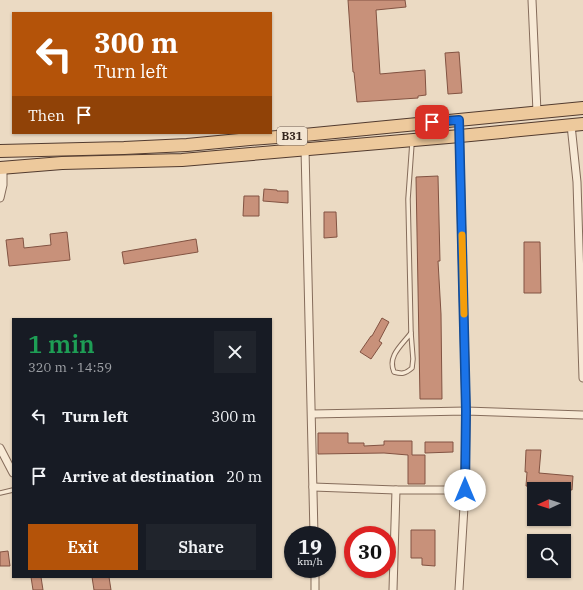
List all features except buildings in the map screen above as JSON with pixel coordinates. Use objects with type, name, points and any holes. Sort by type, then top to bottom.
[{"type":"main road","name":"B31","points":[[0,151],[187,145],[583,108]]},
{"type":"main road","name":"B31","points":[[2,168],[62,164],[182,160],[583,124]]},
{"type":"main road","points":[[273,138],[274,151]]},
{"type":"street","points":[[532,0],[538,112]]},
{"type":"street","points":[[458,590],[465,490],[466,411],[459,120]]},
{"type":"street","points":[[571,125],[580,182],[583,378]]},
{"type":"street","points":[[305,149],[314,526]]},
{"type":"street","points":[[0,198],[3,185],[2,168]]},
{"type":"street","points":[[312,414],[466,411],[583,415]]},
{"type":"street","points":[[0,448],[12,471]]},
{"type":"street","points":[[313,488],[465,490]]},
{"type":"street","points":[[393,590],[396,490]]},
{"type":"street","points":[[315,578],[315,590]]},
{"type":"lane","points":[[412,140],[408,199],[413,359],[412,368],[406,373],[401,374],[394,372],[391,365],[392,357],[412,333]]},
{"type":"lane","points":[[0,493],[12,490]]},
{"type":"slow traffic","points":[[462,235],[464,314]]},
{"type":"route","points":[[432,122],[459,120],[466,411],[465,490]]}]
